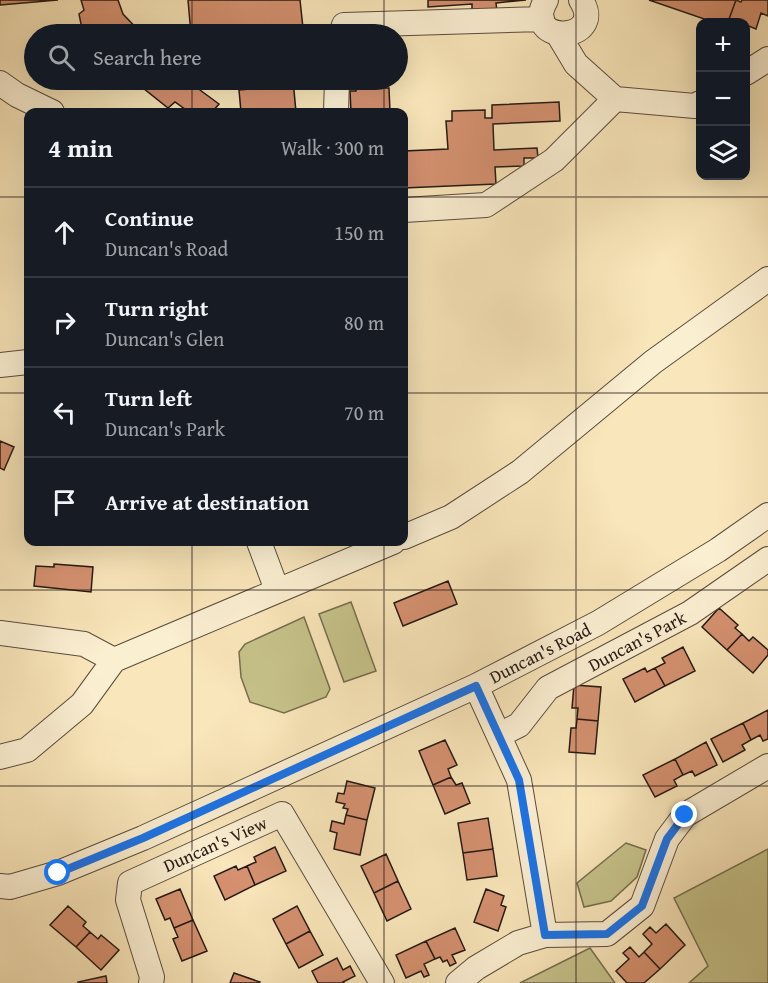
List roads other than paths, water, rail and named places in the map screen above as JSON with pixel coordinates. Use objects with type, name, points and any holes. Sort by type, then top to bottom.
[{"type":"street","points":[[373,24],[549,18],[572,33],[583,24],[585,10],[581,0]]},
{"type":"street","points":[[549,18],[576,64],[615,99],[696,106]]},
{"type":"street","points":[[748,72],[768,59]]},
{"type":"street","points":[[0,83],[17,95],[44,108]]},
{"type":"street","points":[[336,108],[337,90]]},
{"type":"street","points":[[408,210],[486,205],[554,160],[615,99]]},
{"type":"street","points":[[408,535],[451,517],[520,472],[653,362],[768,279]]},
{"type":"street","points":[[0,365],[24,362]]},
{"type":"street","name":"Duncan's Road","points":[[0,886],[10,887],[58,873],[132,843],[476,686],[598,623],[718,550],[768,516]]},
{"type":"street","points":[[260,546],[277,591]]},
{"type":"street","points":[[0,757],[27,750],[82,704],[114,660],[384,546]]},
{"type":"street","name":"Duncan's Park","points":[[509,730],[548,688],[690,613],[766,565]]},
{"type":"street","points":[[0,633],[84,644],[114,660]]},
{"type":"street","points":[[476,686],[509,730],[545,935]]},
{"type":"street","points":[[458,983],[476,968],[518,943],[545,935],[607,934],[642,906],[667,839],[685,815],[768,766]]},
{"type":"street","name":"Duncan's View","points":[[152,983],[128,900],[130,883],[282,814],[382,983]]}]
